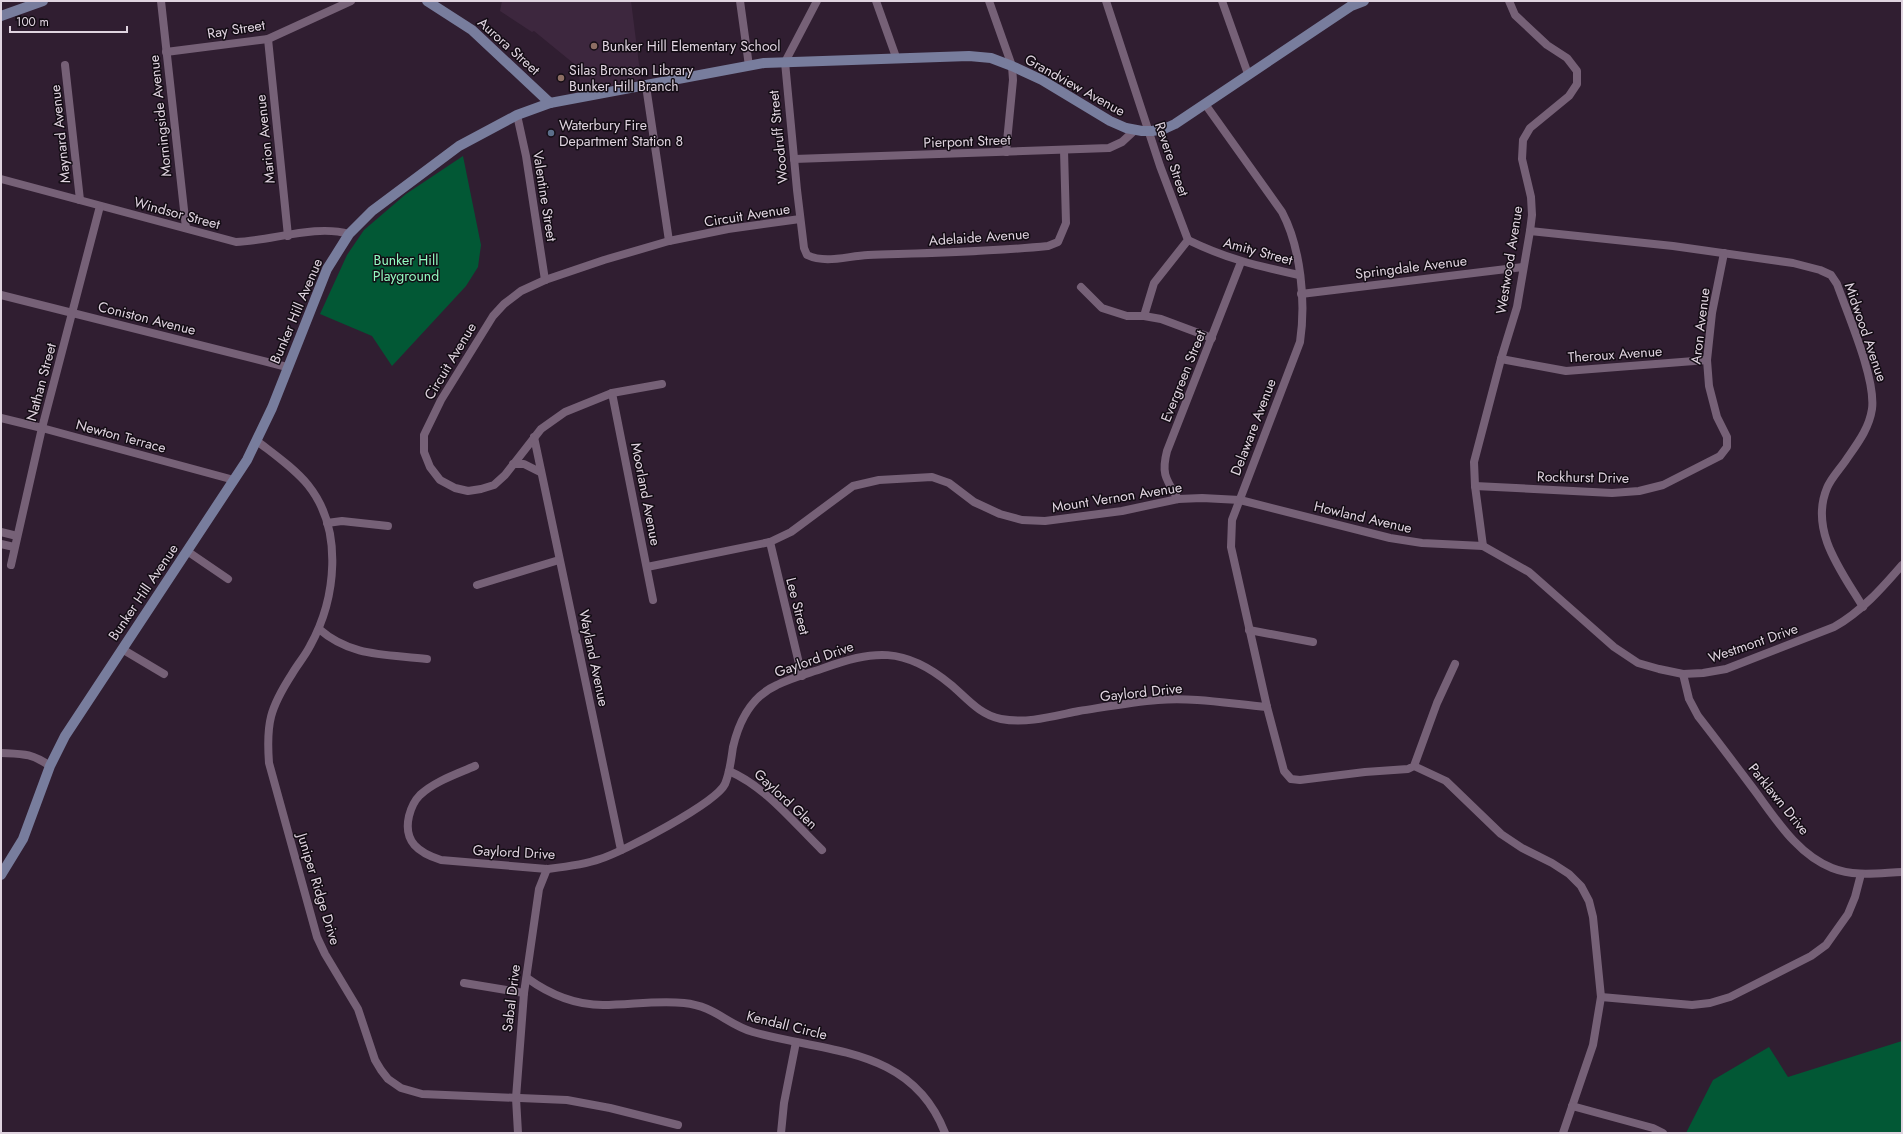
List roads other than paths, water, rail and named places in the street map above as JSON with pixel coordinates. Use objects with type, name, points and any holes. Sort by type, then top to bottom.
[{"type":"main road","points":[[1,16],[43,1]]},
{"type":"main road","name":"Aurora Street","points":[[427,1],[472,30],[550,103]]},
{"type":"main road","name":"Grandview Avenue","points":[[785,62],[896,57],[969,56],[991,58],[1042,80],[1118,125],[1135,130],[1149,131],[1172,126],[1350,3],[1364,1]]},
{"type":"main road","name":"Bunker Hill Avenue","points":[[1,875],[23,839],[50,766],[65,736],[234,480],[258,441],[327,269],[349,234],[372,211],[459,146],[517,115],[550,103],[749,66],[785,62]]},
{"type":"street","name":"Morningside Avenue","points":[[161,1],[186,228]]},
{"type":"street","name":"Ray Street","points":[[166,52],[268,39],[351,1]]},
{"type":"street","points":[[740,1],[747,40],[749,66]]},
{"type":"street","points":[[785,62],[817,1]]},
{"type":"street","points":[[876,1],[896,57]]},
{"type":"street","points":[[989,1],[1012,66],[1013,80],[1006,152]]},
{"type":"street","name":"Revere Street","points":[[1106,1],[1149,131],[1188,240]]},
{"type":"street","points":[[1222,1],[1248,74]]},
{"type":"street","name":"Westwood Avenue","points":[[1483,546],[1475,486],[1474,462],[1501,359],[1518,307],[1523,267],[1530,231],[1532,215],[1531,196],[1522,159],[1523,140],[1530,128],[1569,96],[1577,84],[1577,71],[1567,58],[1547,46],[1515,15],[1509,1]]},
{"type":"street","name":"Marion Avenue","points":[[268,39],[288,236]]},
{"type":"street","name":"Woodruff Street","points":[[785,62],[800,219],[804,248],[807,255]]},
{"type":"street","name":"Maynard Avenue","points":[[65,65],[80,200]]},
{"type":"street","points":[[646,86],[669,241]]},
{"type":"street","name":"Delaware Avenue","points":[[1205,104],[1282,212],[1291,229],[1296,245],[1301,294],[1302,327],[1300,342],[1232,520],[1231,547],[1267,707],[1284,771],[1291,779],[1300,780],[1365,772],[1408,769],[1414,766]]},
{"type":"street","name":"Valentine Street","points":[[517,115],[530,179],[545,280]]},
{"type":"street","name":"Pierpont Street","points":[[794,159],[1112,148],[1122,142],[1135,130]]},
{"type":"street","name":"Adelaide Avenue","points":[[807,255],[816,259],[826,260],[865,256],[955,253],[1048,246],[1058,242],[1066,224],[1064,150]]},
{"type":"street","name":"Windsor Street","points":[[1,180],[236,242],[338,231],[349,234]]},
{"type":"street","name":"Nathan Street","points":[[11,566],[14,547],[42,428],[100,206]]},
{"type":"street","name":"Circuit Avenue","points":[[662,384],[612,393],[565,412],[541,429],[505,475],[494,485],[468,491],[455,488],[440,480],[430,467],[424,452],[424,435],[441,400],[493,316],[504,304],[521,291],[545,280],[604,260],[669,241],[728,229],[800,219]]},
{"type":"street","name":"Midwood Avenue","points":[[1530,231],[1724,252],[1793,262],[1820,270],[1831,276],[1837,284],[1859,346],[1873,392],[1872,410],[1865,432],[1828,486],[1822,502],[1822,520],[1824,540],[1863,607]]},
{"type":"street","points":[[1144,316],[1154,283],[1188,240]]},
{"type":"street","name":"Amity Street","points":[[1188,240],[1210,251],[1241,262],[1299,275]]},
{"type":"street","name":"Aron Avenue","points":[[1724,252],[1712,313],[1707,360],[1708,386],[1717,417],[1727,438],[1726,447]]},
{"type":"street","name":"Evergreen Street","points":[[1178,499],[1168,482],[1163,466],[1167,451],[1241,262]]},
{"type":"street","name":"Springdale Avenue","points":[[1301,294],[1523,267]]},
{"type":"street","points":[[1081,287],[1102,308],[1127,316],[1144,316],[1161,319],[1212,338]]},
{"type":"street","name":"Coniston Avenue","points":[[1,295],[287,367]]},
{"type":"street","name":"Theroux Avenue","points":[[1501,359],[1566,371],[1707,360]]},
{"type":"street","name":"Moorland Avenue","points":[[612,393],[653,600]]},
{"type":"street","name":"Newton Terrace","points":[[1,418],[234,480]]},
{"type":"street","name":"Wayland Avenue","points":[[534,437],[540,472],[621,850]]},
{"type":"street","name":"Juniper Ridge Drive","points":[[258,441],[292,469],[308,485],[318,501],[327,523],[332,545],[331,583],[327,608],[310,647],[291,674],[271,712],[267,743],[269,763],[317,936],[339,979],[358,1009],[375,1060],[388,1079],[402,1088],[422,1094],[567,1100],[610,1108],[678,1125]]},
{"type":"street","name":"Rockhurst Drive","points":[[1475,486],[1612,493],[1639,491],[1663,485],[1720,456],[1726,447]]},
{"type":"street","points":[[513,464],[524,464],[540,472]]},
{"type":"street","name":"Mount Vernon Avenue","points":[[647,567],[770,542],[791,532],[853,486],[879,480],[932,477],[949,483],[974,502],[1000,514],[1022,520],[1045,522],[1122,511],[1178,499],[1202,498],[1240,500]]},
{"type":"street","name":"Howland Avenue","points":[[1240,500],[1390,538],[1422,543],[1483,546]]},
{"type":"street","points":[[327,523],[342,521],[388,526]]},
{"type":"street","points":[[1,532],[17,536]]},
{"type":"street","name":"Lee Street","points":[[770,542],[802,676]]},
{"type":"street","points":[[1,544],[14,547]]},
{"type":"street","name":"Westmont Drive","points":[[1483,546],[1529,572],[1614,647],[1638,662],[1659,669],[1683,674],[1703,673],[1726,669],[1834,627],[1848,620],[1863,607],[1902,565]]},
{"type":"street","points":[[187,551],[228,579]]},
{"type":"street","points":[[477,585],[559,560]]},
{"type":"street","points":[[318,629],[330,639],[343,646],[363,652],[427,659]]},
{"type":"street","points":[[1249,630],[1313,642]]},
{"type":"street","points":[[122,649],[164,674]]},
{"type":"street","name":"Gaylord Drive","points":[[475,766],[447,778],[421,794],[413,803],[407,826],[410,840],[417,848],[427,856],[441,860],[546,868],[564,867],[600,859],[621,850],[694,811],[707,802],[724,786],[729,771],[737,730],[745,713],[759,697],[776,685],[858,657],[888,654],[912,659],[934,671],[972,705],[1000,719],[1033,720],[1159,700],[1189,700],[1267,707]]},
{"type":"street","points":[[1455,664],[1437,703],[1414,766],[1446,781],[1501,834],[1522,848],[1564,870],[1581,886],[1589,901],[1593,917],[1601,997],[1592,1045],[1562,1133]]},
{"type":"street","name":"Parklawn Drive","points":[[1683,674],[1690,699],[1698,716],[1790,838],[1812,857],[1831,868],[1861,874],[1902,872]]},
{"type":"street","points":[[1,754],[23,754],[37,757],[50,766]]},
{"type":"street","name":"Gaylord Glen","points":[[729,771],[745,778],[760,789],[822,850]]},
{"type":"street","name":"Sabal Drive","points":[[518,1133],[516,1098],[524,993],[539,889],[546,868]]},
{"type":"street","points":[[1601,997],[1692,1006],[1710,1003],[1730,997],[1811,956],[1826,945],[1848,914],[1855,897],[1861,874]]},
{"type":"street","name":"Kendall Circle","points":[[527,978],[543,990],[564,998],[602,1005],[653,1002],[699,1005],[716,1012],[733,1023],[752,1031],[863,1056],[887,1067],[910,1082],[928,1099],[945,1133]]},
{"type":"street","points":[[464,983],[524,993]]},
{"type":"street","points":[[781,1133],[784,1103],[796,1042]]},
{"type":"street","points":[[1572,1106],[1653,1128],[1663,1133]]},
{"type":"place","name":"Bunker Hill Elementary School","points":[[594,46]]},
{"type":"place","name":"Silas Bronson Library Bunker Hill Branch","points":[[561,78]]},
{"type":"place","name":"Waterbury Fire Department Station 8","points":[[551,133]]},
{"type":"park label","name":"Bunker Hill Playground","points":[[406,268]]}]
